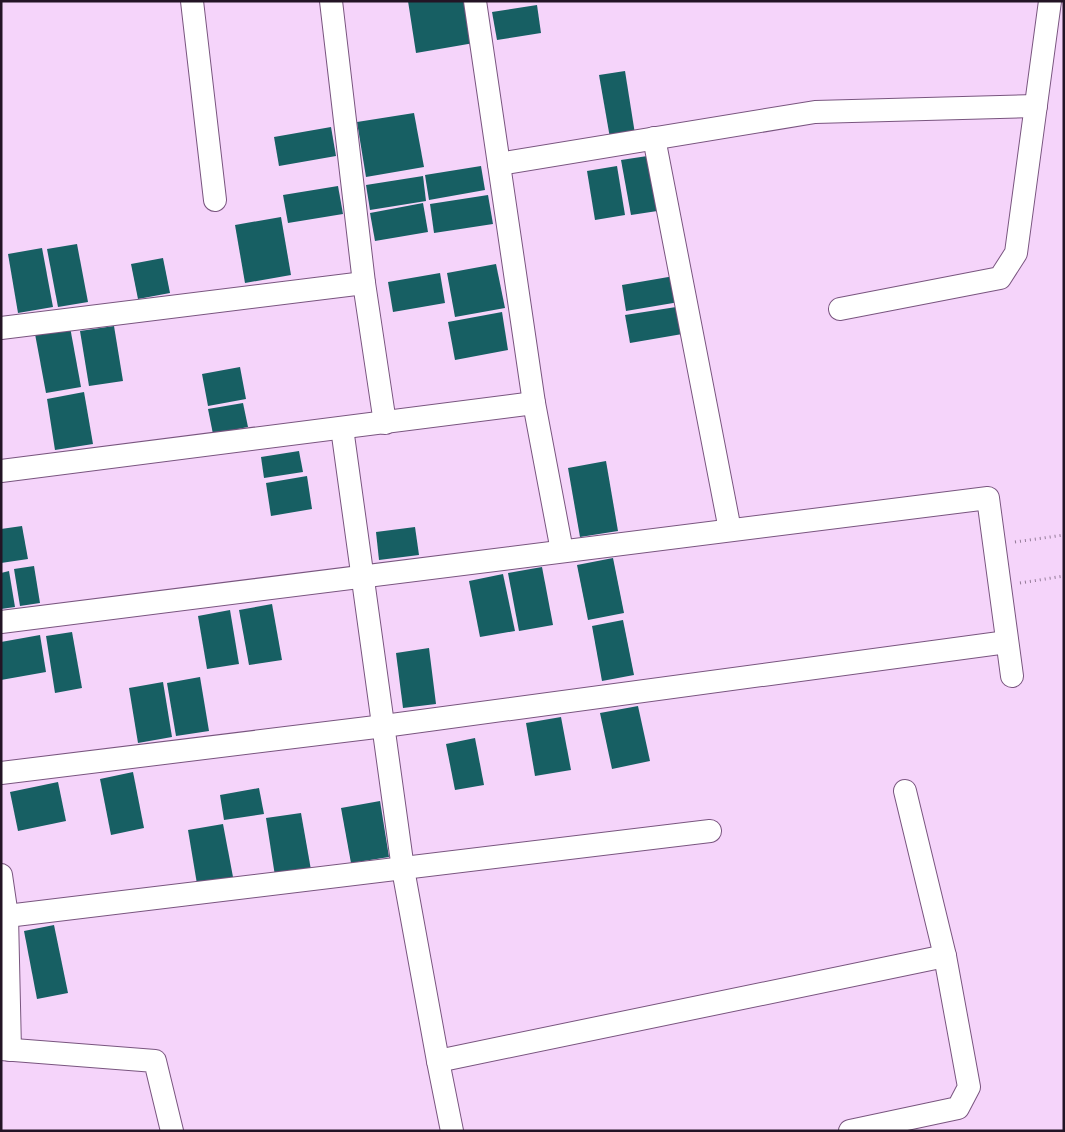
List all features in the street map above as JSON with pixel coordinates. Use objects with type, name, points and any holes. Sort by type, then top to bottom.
[{"type":"street","points":[[192,1],[215,200]]},
{"type":"street","points":[[331,1],[364,283],[385,422]]},
{"type":"street","points":[[475,1],[534,404],[562,551]]},
{"type":"street","points":[[840,309],[1000,278],[1016,253],[1050,1]]},
{"type":"street","points":[[498,164],[815,112],[1036,106]]},
{"type":"street","points":[[654,138],[730,530]]},
{"type":"street","points":[[1,328],[364,283]]},
{"type":"street","points":[[1,471],[534,404]]},
{"type":"street","points":[[342,428],[403,869],[452,1131]]},
{"type":"street","points":[[1,622],[988,498],[1012,676]]},
{"type":"street","points":[[1,773],[384,726],[1007,642]]},
{"type":"street","points":[[850,1131],[958,1108],[969,1088],[945,956],[905,790]]},
{"type":"street","points":[[8,916],[710,832]]},
{"type":"street","points":[[1,875],[8,916],[6,1049],[155,1062],[172,1131]]},
{"type":"street","points":[[438,1062],[945,956]]},
{"type":"path","points":[[1015,541],[1064,535]]},
{"type":"path","points":[[1000,586],[1064,576]]},
{"type":"building","points":[[408,1],[467,1],[474,43],[416,53]]},
{"type":"building","points":[[537,5],[541,33],[497,40],[492,12]]},
{"type":"building","points":[[625,71],[635,134],[610,138],[599,75]]},
{"type":"building","points":[[414,113],[424,167],[366,177],[357,122]]},
{"type":"building","points":[[331,127],[336,156],[279,166],[274,137]]},
{"type":"building","points":[[654,155],[664,210],[631,215],[621,160]]},
{"type":"building","points":[[481,166],[485,190],[429,200],[425,175]]},
{"type":"building","points":[[617,166],[625,215],[595,220],[587,171]]},
{"type":"building","points":[[423,176],[426,201],[370,210],[366,185]]},
{"type":"building","points":[[338,186],[343,214],[288,223],[283,195]]},
{"type":"building","points":[[488,195],[493,224],[434,233],[430,204]]},
{"type":"building","points":[[423,203],[428,232],[375,241],[370,213]]},
{"type":"building","points":[[281,217],[291,275],[245,283],[235,225]]},
{"type":"building","points":[[77,244],[88,302],[58,307],[47,249]]},
{"type":"building","points":[[42,248],[53,307],[18,313],[8,254]]},
{"type":"building","points":[[163,258],[170,293],[138,299],[131,264]]},
{"type":"building","points":[[496,264],[505,308],[455,317],[447,273]]},
{"type":"building","points":[[440,273],[445,303],[393,312],[388,282]]},
{"type":"building","points":[[680,275],[685,301],[626,311],[622,285]]},
{"type":"building","points":[[689,305],[694,332],[630,343],[625,315]]},
{"type":"building","points":[[502,312],[508,350],[455,360],[448,322]]},
{"type":"building","points":[[114,326],[123,381],[89,386],[80,331]]},
{"type":"building","points":[[70,327],[81,387],[46,393],[35,334]]},
{"type":"building","points":[[240,367],[246,399],[208,406],[202,374]]},
{"type":"building","points":[[84,392],[93,444],[55,450],[47,399]]},
{"type":"building","points":[[243,403],[248,427],[213,434],[208,409]]},
{"type":"building","points":[[299,451],[303,472],[264,478],[261,457]]},
{"type":"building","points":[[606,461],[618,531],[580,537],[568,468]]},
{"type":"building","points":[[307,476],[312,509],[271,516],[266,483]]},
{"type":"building","points":[[22,526],[28,559],[1,563],[1,529]]},
{"type":"building","points":[[415,527],[419,555],[379,560],[376,532]]},
{"type":"building","points":[[613,558],[624,613],[588,620],[577,565]]},
{"type":"building","points":[[34,566],[40,603],[20,606],[14,569]]},
{"type":"building","points":[[542,567],[553,625],[519,631],[508,573]]},
{"type":"building","points":[[9,571],[15,607],[1,609],[1,573]]},
{"type":"building","points":[[503,574],[515,631],[480,637],[469,581]]},
{"type":"building","points":[[272,604],[282,660],[249,665],[239,610]]},
{"type":"building","points":[[230,610],[239,664],[207,669],[198,616]]},
{"type":"building","points":[[623,620],[634,675],[602,681],[592,626]]},
{"type":"building","points":[[72,632],[82,688],[55,693],[46,636]]},
{"type":"building","points":[[40,635],[46,672],[1,680],[1,642]]},
{"type":"building","points":[[429,648],[436,704],[403,708],[396,653]]},
{"type":"building","points":[[200,677],[209,731],[176,736],[167,683]]},
{"type":"building","points":[[163,682],[172,737],[138,743],[129,688]]},
{"type":"building","points":[[638,706],[650,761],[612,769],[600,713]]},
{"type":"building","points":[[561,717],[571,770],[535,776],[526,723]]},
{"type":"building","points":[[475,738],[484,785],[455,790],[446,744]]},
{"type":"building","points":[[133,772],[144,828],[111,835],[100,779]]},
{"type":"building","points":[[58,782],[66,821],[18,831],[10,792]]},
{"type":"building","points":[[259,788],[264,814],[224,820],[220,795]]},
{"type":"building","points":[[380,801],[389,857],[351,863],[341,808]]},
{"type":"building","points":[[301,813],[311,870],[275,876],[266,818]]},
{"type":"building","points":[[223,824],[233,877],[197,884],[188,830]]},
{"type":"building","points":[[54,925],[68,993],[37,999],[24,931]]}]
